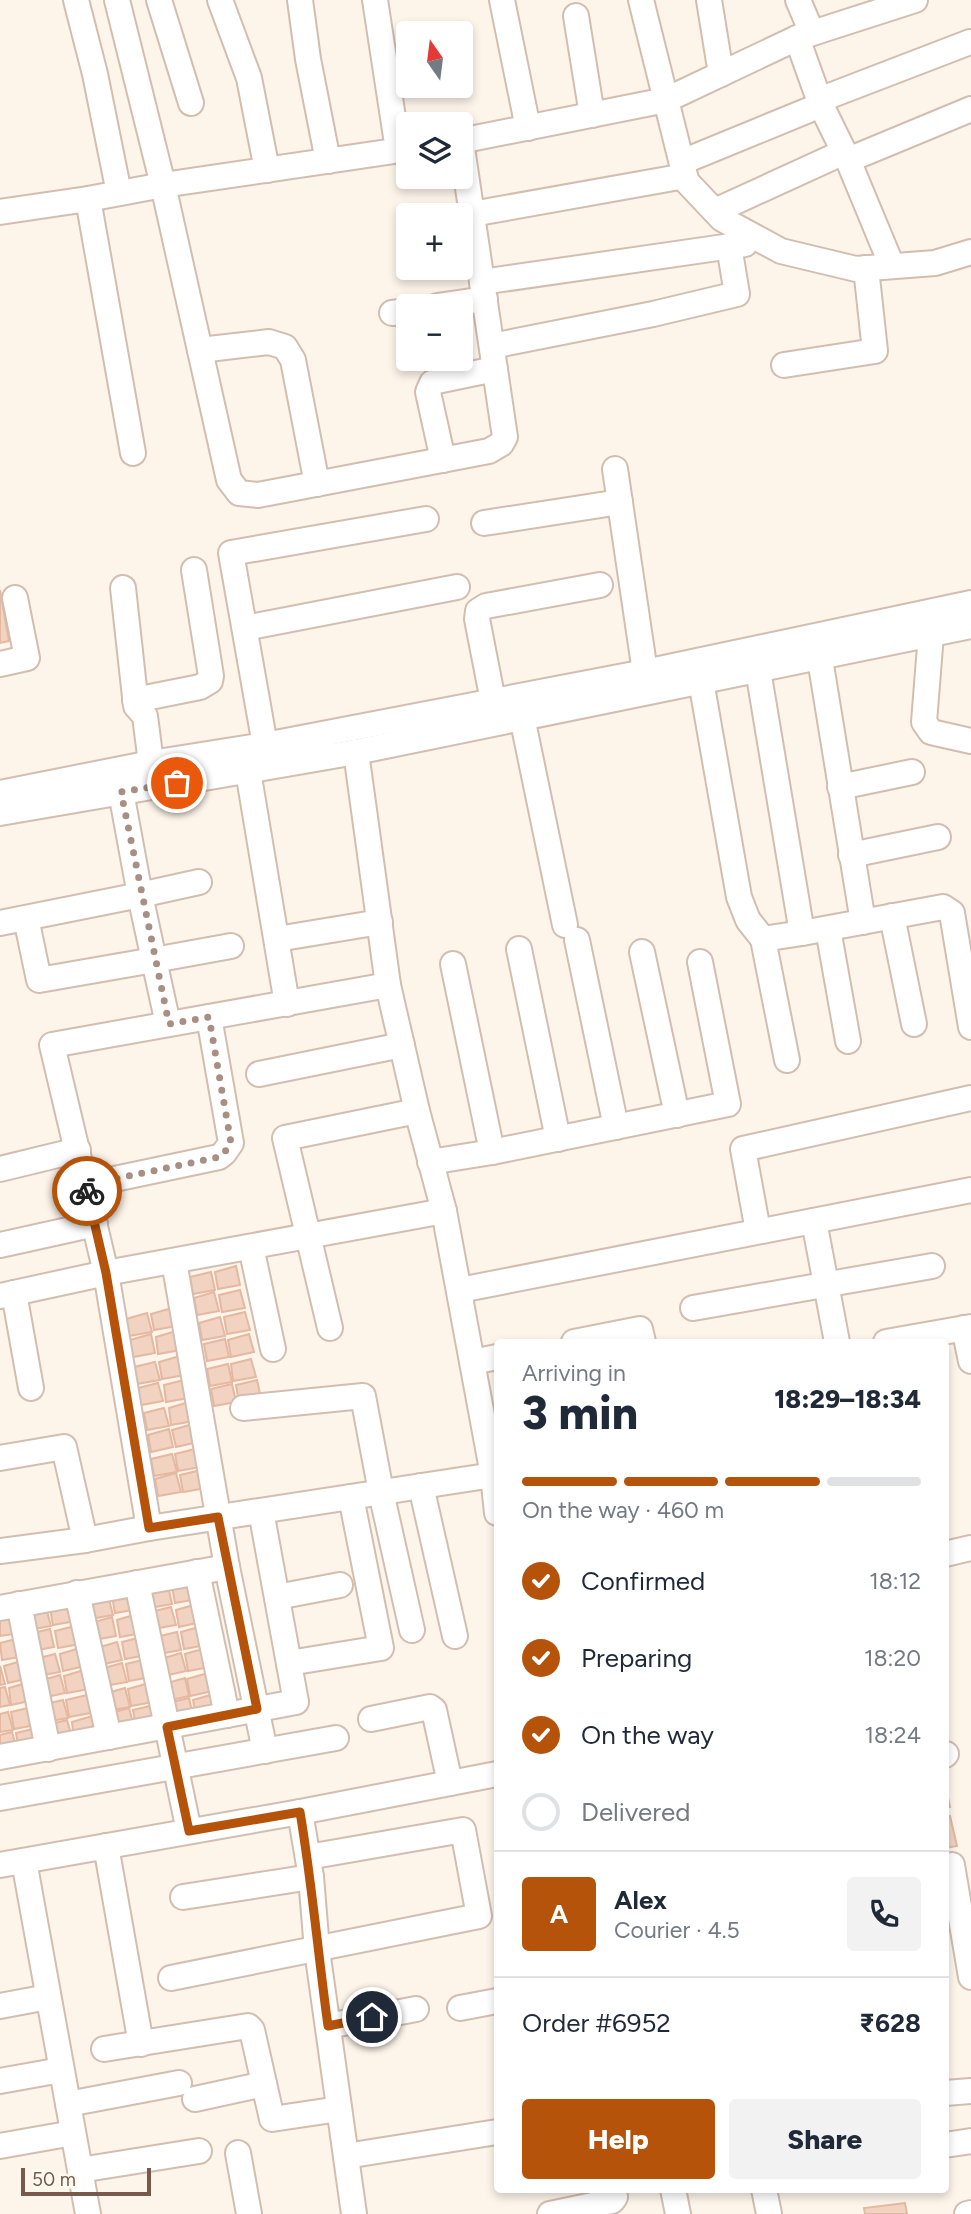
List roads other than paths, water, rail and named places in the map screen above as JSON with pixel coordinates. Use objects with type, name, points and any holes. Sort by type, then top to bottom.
[{"type":"street","points":[[76,0],[95,74],[119,193]]},
{"type":"street","points":[[117,0],[163,185],[229,480],[239,493],[258,495],[317,484],[489,451],[501,444],[505,437],[473,220]]},
{"type":"street","points":[[159,0],[191,103]]},
{"type":"street","points":[[220,0],[249,78],[267,170]]},
{"type":"street","points":[[300,0],[308,59],[328,161]]},
{"type":"street","points":[[375,0],[396,112]]},
{"type":"street","points":[[502,0],[528,128]]},
{"type":"street","points":[[641,0],[687,182],[722,219],[781,251],[856,269],[935,263],[971,251]]},
{"type":"street","points":[[709,0],[721,74]]},
{"type":"street","points":[[798,0],[820,103],[846,156],[892,266]]},
{"type":"street","points":[[473,139],[666,100],[804,36],[915,0]]},
{"type":"street","points":[[576,16],[592,115]]},
{"type":"street","points":[[473,214],[683,169],[820,103],[971,43],[965,30],[971,27]]},
{"type":"street","points":[[715,211],[846,156],[971,109]]},
{"type":"street","points":[[0,212],[396,151]]},
{"type":"street","points":[[88,199],[133,453]]},
{"type":"street","points":[[472,294],[762,242]]},
{"type":"street","points":[[443,460],[428,392],[429,387],[437,381],[493,358],[737,294],[729,246]]},
{"type":"street","points":[[784,365],[875,351],[866,268]]},
{"type":"street","points":[[200,350],[269,342],[285,347],[293,360],[317,484]]},
{"type":"street","points":[[615,469],[645,672]]},
{"type":"street","points":[[484,523],[620,502]]},
{"type":"street","points":[[265,745],[232,553],[426,519]]},
{"type":"street","points":[[135,700],[200,687],[210,681],[194,570]]},
{"type":"street","points":[[493,701],[477,619],[478,611],[486,606],[600,585]]},
{"type":"street","points":[[245,628],[457,587]]},
{"type":"street","points":[[123,588],[135,700],[136,706],[145,716],[151,763]]},
{"type":"street","points":[[0,664],[27,658],[15,598]]},
{"type":"street","points":[[0,793],[645,672],[971,603]]},
{"type":"street","points":[[0,813],[356,752],[971,626]]},
{"type":"street","points":[[931,634],[924,722],[931,732],[971,741]]},
{"type":"street","points":[[820,659],[863,922]]},
{"type":"street","points":[[758,670],[802,933]]},
{"type":"street","points":[[701,681],[739,897],[748,920],[763,939],[787,1060]]},
{"type":"street","points":[[522,717],[616,1127]]},
{"type":"street","points":[[356,752],[388,985],[417,1111],[444,1211],[460,1290],[485,1360],[494,1484]]},
{"type":"street","points":[[248,771],[287,1003]]},
{"type":"street","points":[[840,787],[912,772]]},
{"type":"street","points":[[121,792],[140,895],[169,1024]]},
{"type":"street","points":[[851,855],[938,837]]},
{"type":"street","points":[[0,923],[200,883]]},
{"type":"street","points":[[763,939],[943,907],[952,913],[971,1027]]},
{"type":"street","points":[[892,916],[914,1024]]},
{"type":"street","points":[[26,918],[39,981],[231,946]]},
{"type":"street","points":[[277,939],[380,922]]},
{"type":"street","points":[[828,929],[848,1041]]},
{"type":"street","points":[[519,949],[558,1139]]},
{"type":"street","points":[[642,952],[677,1115]]},
{"type":"street","points":[[430,1162],[728,1104],[700,962]]},
{"type":"street","points":[[453,964],[492,1152]]},
{"type":"street","points":[[149,1528],[106,1273],[52,1045],[388,985]]},
{"type":"street","points":[[86,1185],[219,1157],[228,1149],[231,1143],[209,1017]]},
{"type":"street","points":[[259,1074],[402,1045]]},
{"type":"street","points":[[758,1231],[743,1149],[971,1098]]},
{"type":"street","points":[[330,1328],[285,1138],[417,1111]]},
{"type":"street","points":[[0,1168],[78,1150]]},
{"type":"street","points":[[460,1290],[971,1190]]},
{"type":"street","points":[[31,1388],[7,1294],[106,1273],[444,1211]]},
{"type":"street","points":[[814,1221],[836,1339]]},
{"type":"street","points":[[1,1240],[95,1224]]},
{"type":"street","points":[[251,1247],[273,1349]]},
{"type":"street","points":[[174,1261],[218,1517],[265,1751]]},
{"type":"street","points":[[693,1308],[932,1266]]},
{"type":"street","points":[[904,1339],[968,1328],[971,1361]]},
{"type":"street","points":[[594,1339],[640,1329],[642,1339]]},
{"type":"street","points":[[243,1408],[363,1396],[412,1630]]},
{"type":"street","points":[[0,1458],[65,1447],[85,1540]]},
{"type":"street","points":[[0,1551],[493,1475]]},
{"type":"street","points":[[421,1486],[455,1636]]},
{"type":"street","points":[[289,1663],[381,1648],[351,1497]]},
{"type":"street","points":[[0,1757],[296,1702],[261,1511]]},
{"type":"street","points":[[949,1553],[971,1548]]},
{"type":"street","points":[[48,1749],[10,1606],[228,1567]]},
{"type":"street","points":[[197,1572],[227,1715]]},
{"type":"street","points":[[137,1583],[189,1831]]},
{"type":"street","points":[[277,1597],[340,1585]]},
{"type":"street","points":[[77,1593],[109,1737]]},
{"type":"street","points":[[372,1719],[430,1707],[434,1710],[450,1783]]},
{"type":"street","points":[[0,1798],[336,1738]]},
{"type":"street","points":[[88,2214],[48,1997],[12,1863],[300,1812],[494,1774]]},
{"type":"street","points":[[300,1812],[354,2214]]},
{"type":"street","points":[[171,1978],[479,1916],[463,1830],[183,1897]]},
{"type":"street","points":[[106,1846],[141,2044]]},
{"type":"street","points":[[956,1865],[971,1977]]},
{"type":"street","points":[[0,2006],[48,1997]]},
{"type":"street","points":[[460,2008],[494,2002]]},
{"type":"street","points":[[328,2026],[416,2009]]},
{"type":"street","points":[[104,2049],[248,2026],[252,2030],[271,2117],[274,2120],[339,2109]]},
{"type":"street","points":[[0,2081],[61,2070]]},
{"type":"street","points":[[68,2104],[264,2084]]},
{"type":"street","points":[[949,2093],[971,2091]]},
{"type":"street","points":[[346,2156],[494,2132]]},
{"type":"street","points":[[0,2146],[73,2133]]},
{"type":"street","points":[[949,2144],[971,2141]]},
{"type":"street","points":[[80,2170],[199,2151]]},
{"type":"street","points":[[238,2153],[249,2214]]},
{"type":"street","points":[[550,2214],[606,2204],[615,2197],[614,2193]]},
{"type":"street","points":[[674,2193],[678,2214]]},
{"type":"street","points":[[765,2193],[769,2214]]}]
